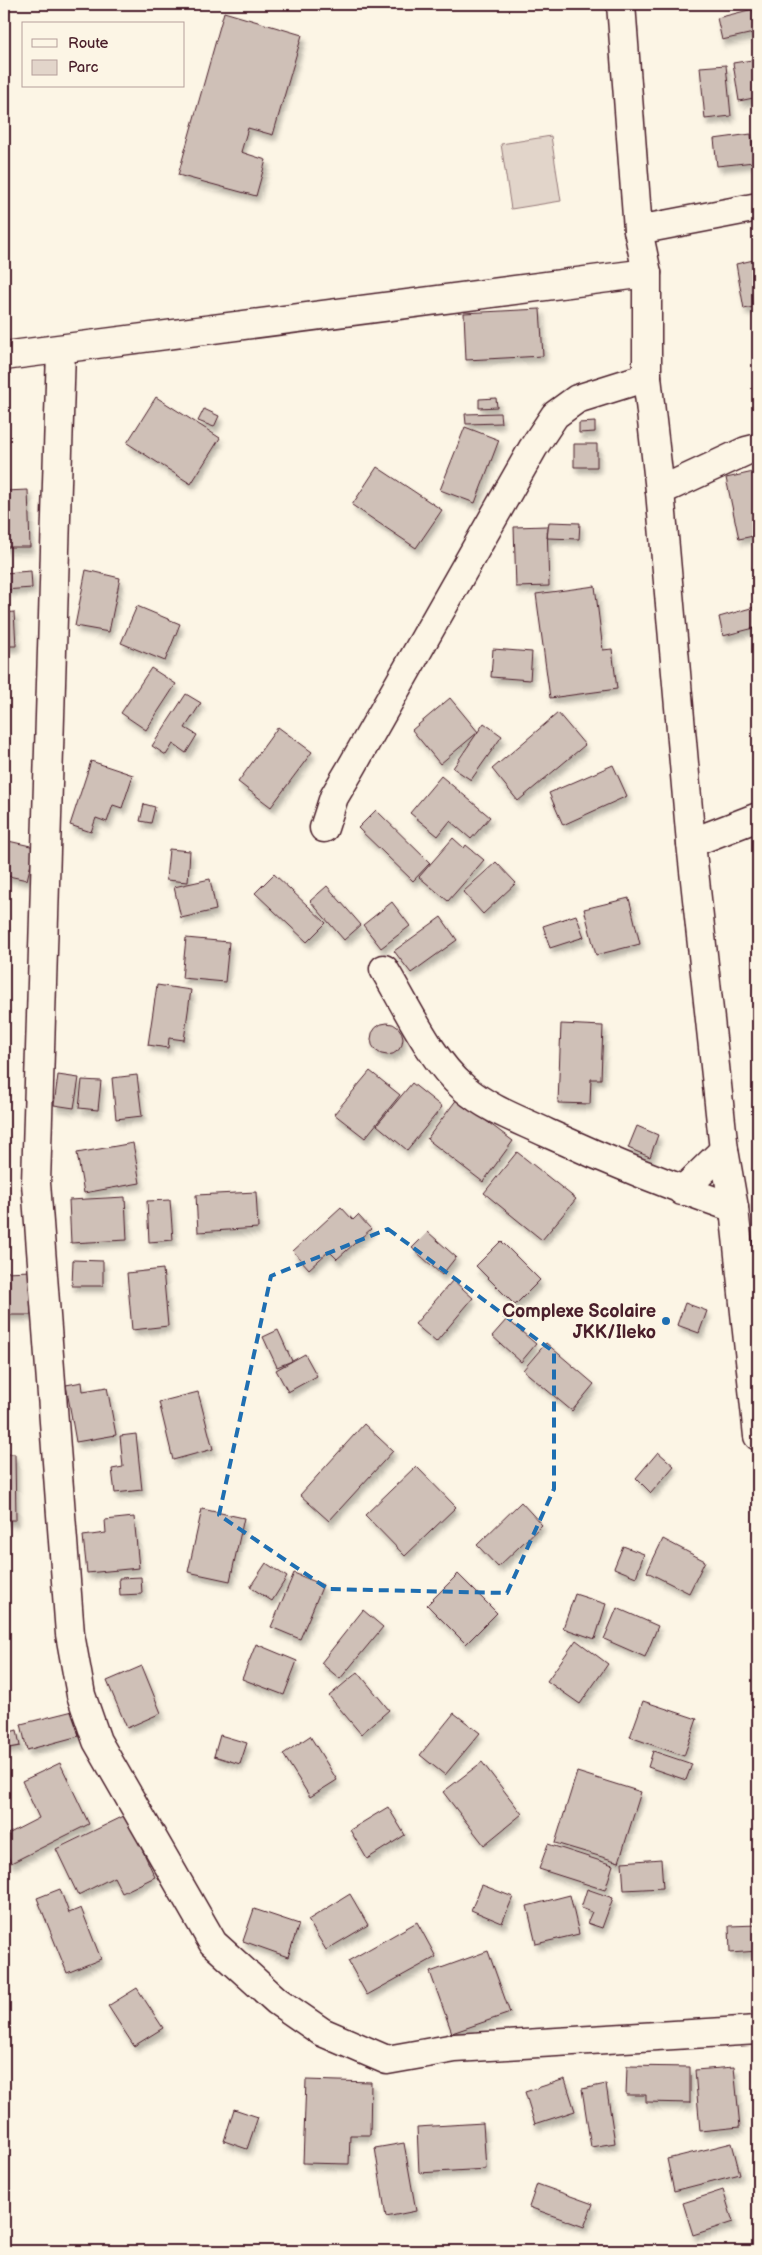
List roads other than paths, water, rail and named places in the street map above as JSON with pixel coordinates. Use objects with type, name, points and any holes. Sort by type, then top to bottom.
[{"type":"main road","points":[[621,4],[638,230],[647,273],[647,377],[660,491],[691,843],[724,1150],[734,1208],[758,1436]]},
{"type":"main road","points":[[638,230],[758,207]]},
{"type":"main road","points":[[4,356],[647,273]]},
{"type":"main road","points":[[61,350],[36,1183],[70,1634],[81,1695],[97,1741],[213,1943],[277,2001],[322,2032],[387,2060],[455,2048],[758,2030]]},
{"type":"main road","points":[[324,828],[334,797],[533,448],[555,415],[577,399],[647,377]]},
{"type":"main road","points":[[660,491],[746,451],[758,448]]},
{"type":"main road","points":[[691,843],[758,817]]},
{"type":"main road","points":[[384,969],[437,1057],[464,1088],[500,1111],[682,1190],[734,1208]]},
{"type":"main road","points":[[682,1190],[724,1150]]},
{"type":"place","name":"Complexe Scolaire JKK/Ileko","points":[[666,1321]]}]
